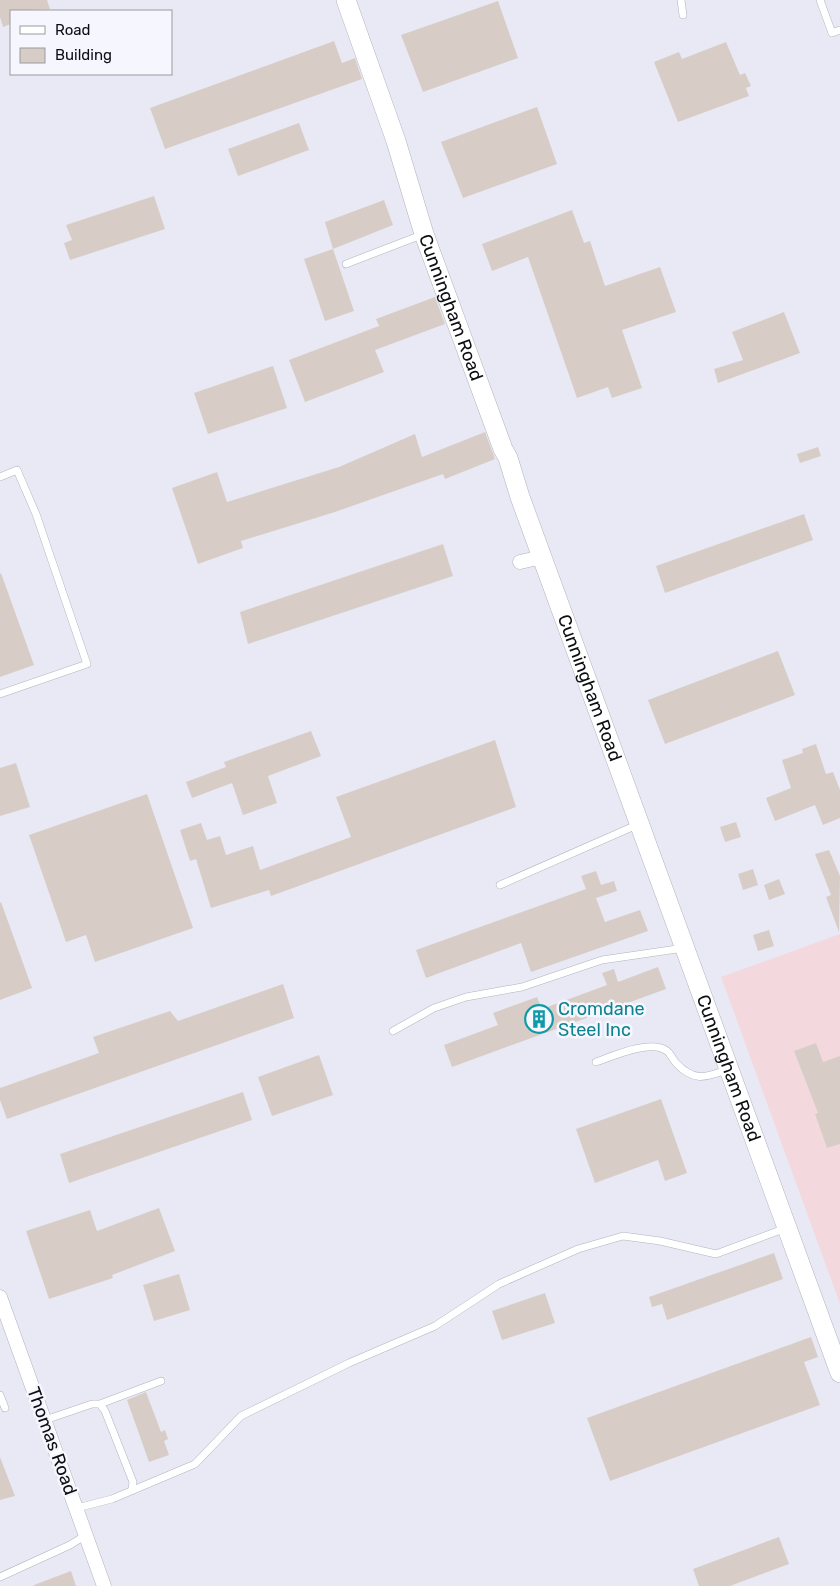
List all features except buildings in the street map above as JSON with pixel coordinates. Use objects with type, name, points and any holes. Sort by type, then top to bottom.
[{"type":"street","name":"Cunningham Road","points":[[346,0],[396,141],[424,234],[503,449],[508,458],[542,557],[840,1373]]},
{"type":"street","points":[[520,562],[542,557]]},
{"type":"street","name":"Thomas Road","points":[[0,1297],[5,1325],[45,1420],[104,1586]]},
{"type":"lane","points":[[681,0],[683,15]]},
{"type":"lane","points":[[820,0],[832,33],[840,30]]},
{"type":"lane","points":[[346,264],[424,234]]},
{"type":"lane","points":[[0,477],[17,470],[36,514],[87,664],[0,694]]},
{"type":"lane","points":[[500,885],[640,824]]},
{"type":"lane","points":[[393,1031],[434,1008],[466,997],[522,987],[602,960],[685,948]]},
{"type":"lane","points":[[596,1062],[620,1053],[648,1047],[667,1051],[688,1074],[698,1078],[729,1069]]},
{"type":"lane","points":[[77,1508],[112,1499],[195,1464],[241,1416],[349,1363],[435,1326],[499,1284],[578,1249],[623,1236],[660,1241],[716,1254],[787,1228]]},
{"type":"lane","points":[[45,1420],[92,1404],[100,1404],[161,1381]]},
{"type":"lane","points":[[0,1396],[5,1408]]},
{"type":"lane","points":[[100,1404],[133,1482],[132,1489]]},
{"type":"lane","points":[[0,1577],[70,1545],[86,1535]]},
{"type":"shaded area","points":[[840,934],[840,1304],[721,977]]},
{"type":"place","name":"Cromdane Steel Inc","points":[[539,1019]]}]
